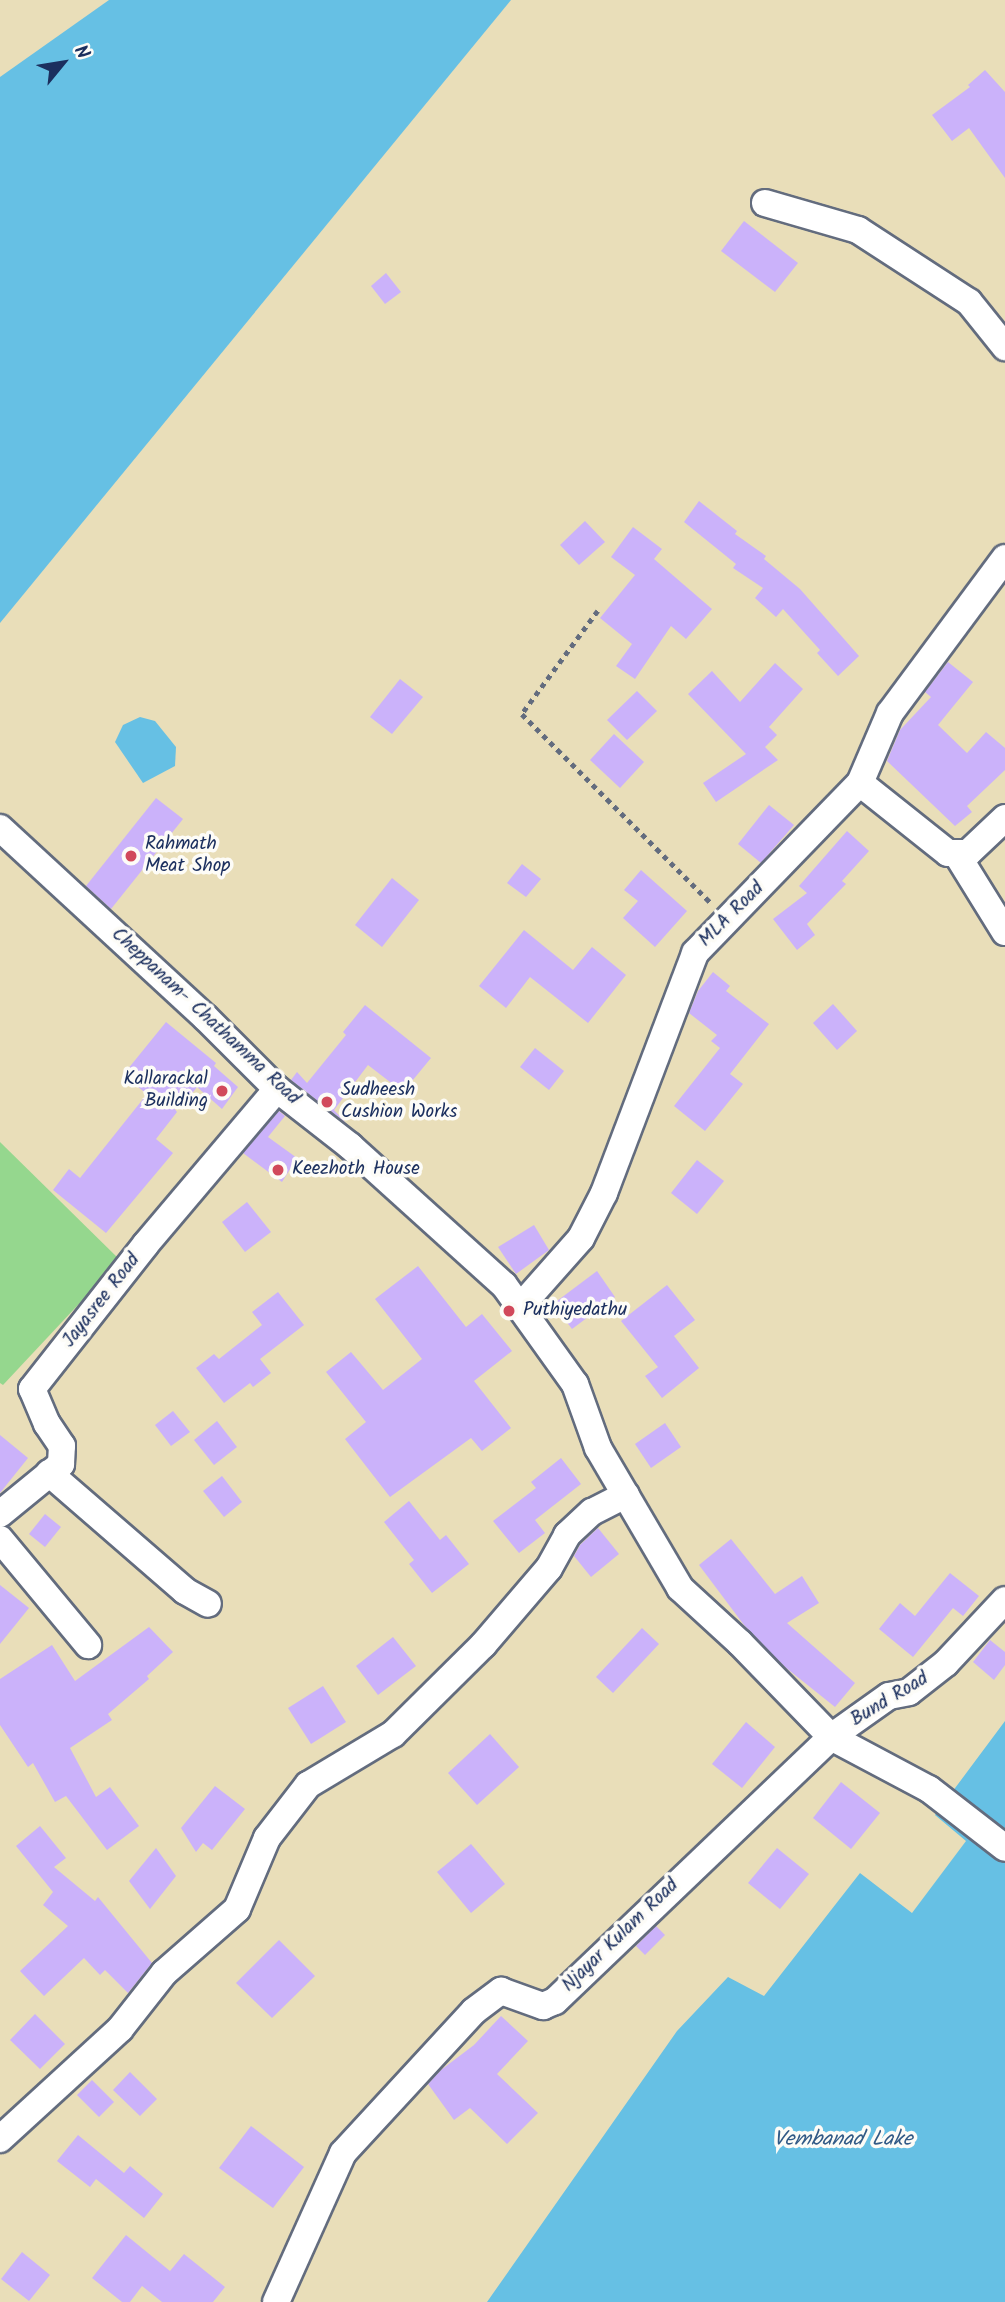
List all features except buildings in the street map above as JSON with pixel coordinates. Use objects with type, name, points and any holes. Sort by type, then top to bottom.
[{"type":"street","points":[[765,203],[858,230],[969,302],[1005,347]]},
{"type":"street","name":"MLA Road","points":[[520,1307],[581,1238],[604,1193],[695,953],[860,783],[890,713],[1005,558]]},
{"type":"street","points":[[860,783],[948,853],[968,853],[1005,818]]},
{"type":"street","name":"Cheppanam- Chathamma Road","points":[[0,828],[205,1017],[277,1089],[350,1146],[504,1285],[575,1384],[598,1448],[680,1588],[740,1643],[831,1737],[929,1788],[1005,1848]]},
{"type":"street","points":[[956,853],[1005,932]]},
{"type":"street","name":"Jayasree Road","points":[[50,1473],[61,1464],[62,1446],[47,1424],[32,1389],[146,1244],[277,1089]]},
{"type":"street","points":[[0,1514],[50,1473],[185,1591],[208,1604]]},
{"type":"street","points":[[0,2139],[120,2029],[164,1973],[237,1909],[267,1838],[308,1785],[393,1734],[483,1645],[548,1569],[567,1535],[592,1512],[626,1495]]},
{"type":"street","points":[[0,1539],[88,1645]]},
{"type":"street","name":"Bund Road","points":[[831,1737],[889,1696],[909,1692],[946,1664],[1005,1600]]},
{"type":"street","name":"Njayar Kulam Road","points":[[276,2302],[343,2153],[474,2011],[501,1991],[543,2006],[555,2001],[831,1737]]},
{"type":"path","points":[[598,611],[522,714],[729,919]]},
{"type":"green space","points":[[0,1142],[120,1260],[3,1385],[0,1383]]},
{"type":"water","points":[[109,0],[511,0],[0,623],[0,77]]},
{"type":"water","points":[[140,717],[155,721],[176,747],[175,766],[143,783],[115,742],[123,725]]},
{"type":"water","name":"Vembanad Lake","points":[[1005,1721],[1005,2302],[487,2302],[677,2031],[728,1977],[764,1996],[860,1873],[912,1913],[966,1841],[935,1815]]},
{"type":"place","name":"Rahmath Meat Shop","points":[[131,856]]},
{"type":"place","name":"Kallarackal Building","points":[[222,1091]]},
{"type":"place","name":"Sudheesh Cushion Works","points":[[327,1102]]},
{"type":"place","name":"Keezhoth House","points":[[278,1170]]},
{"type":"place","name":"Puthiyedathu","points":[[509,1311]]}]
